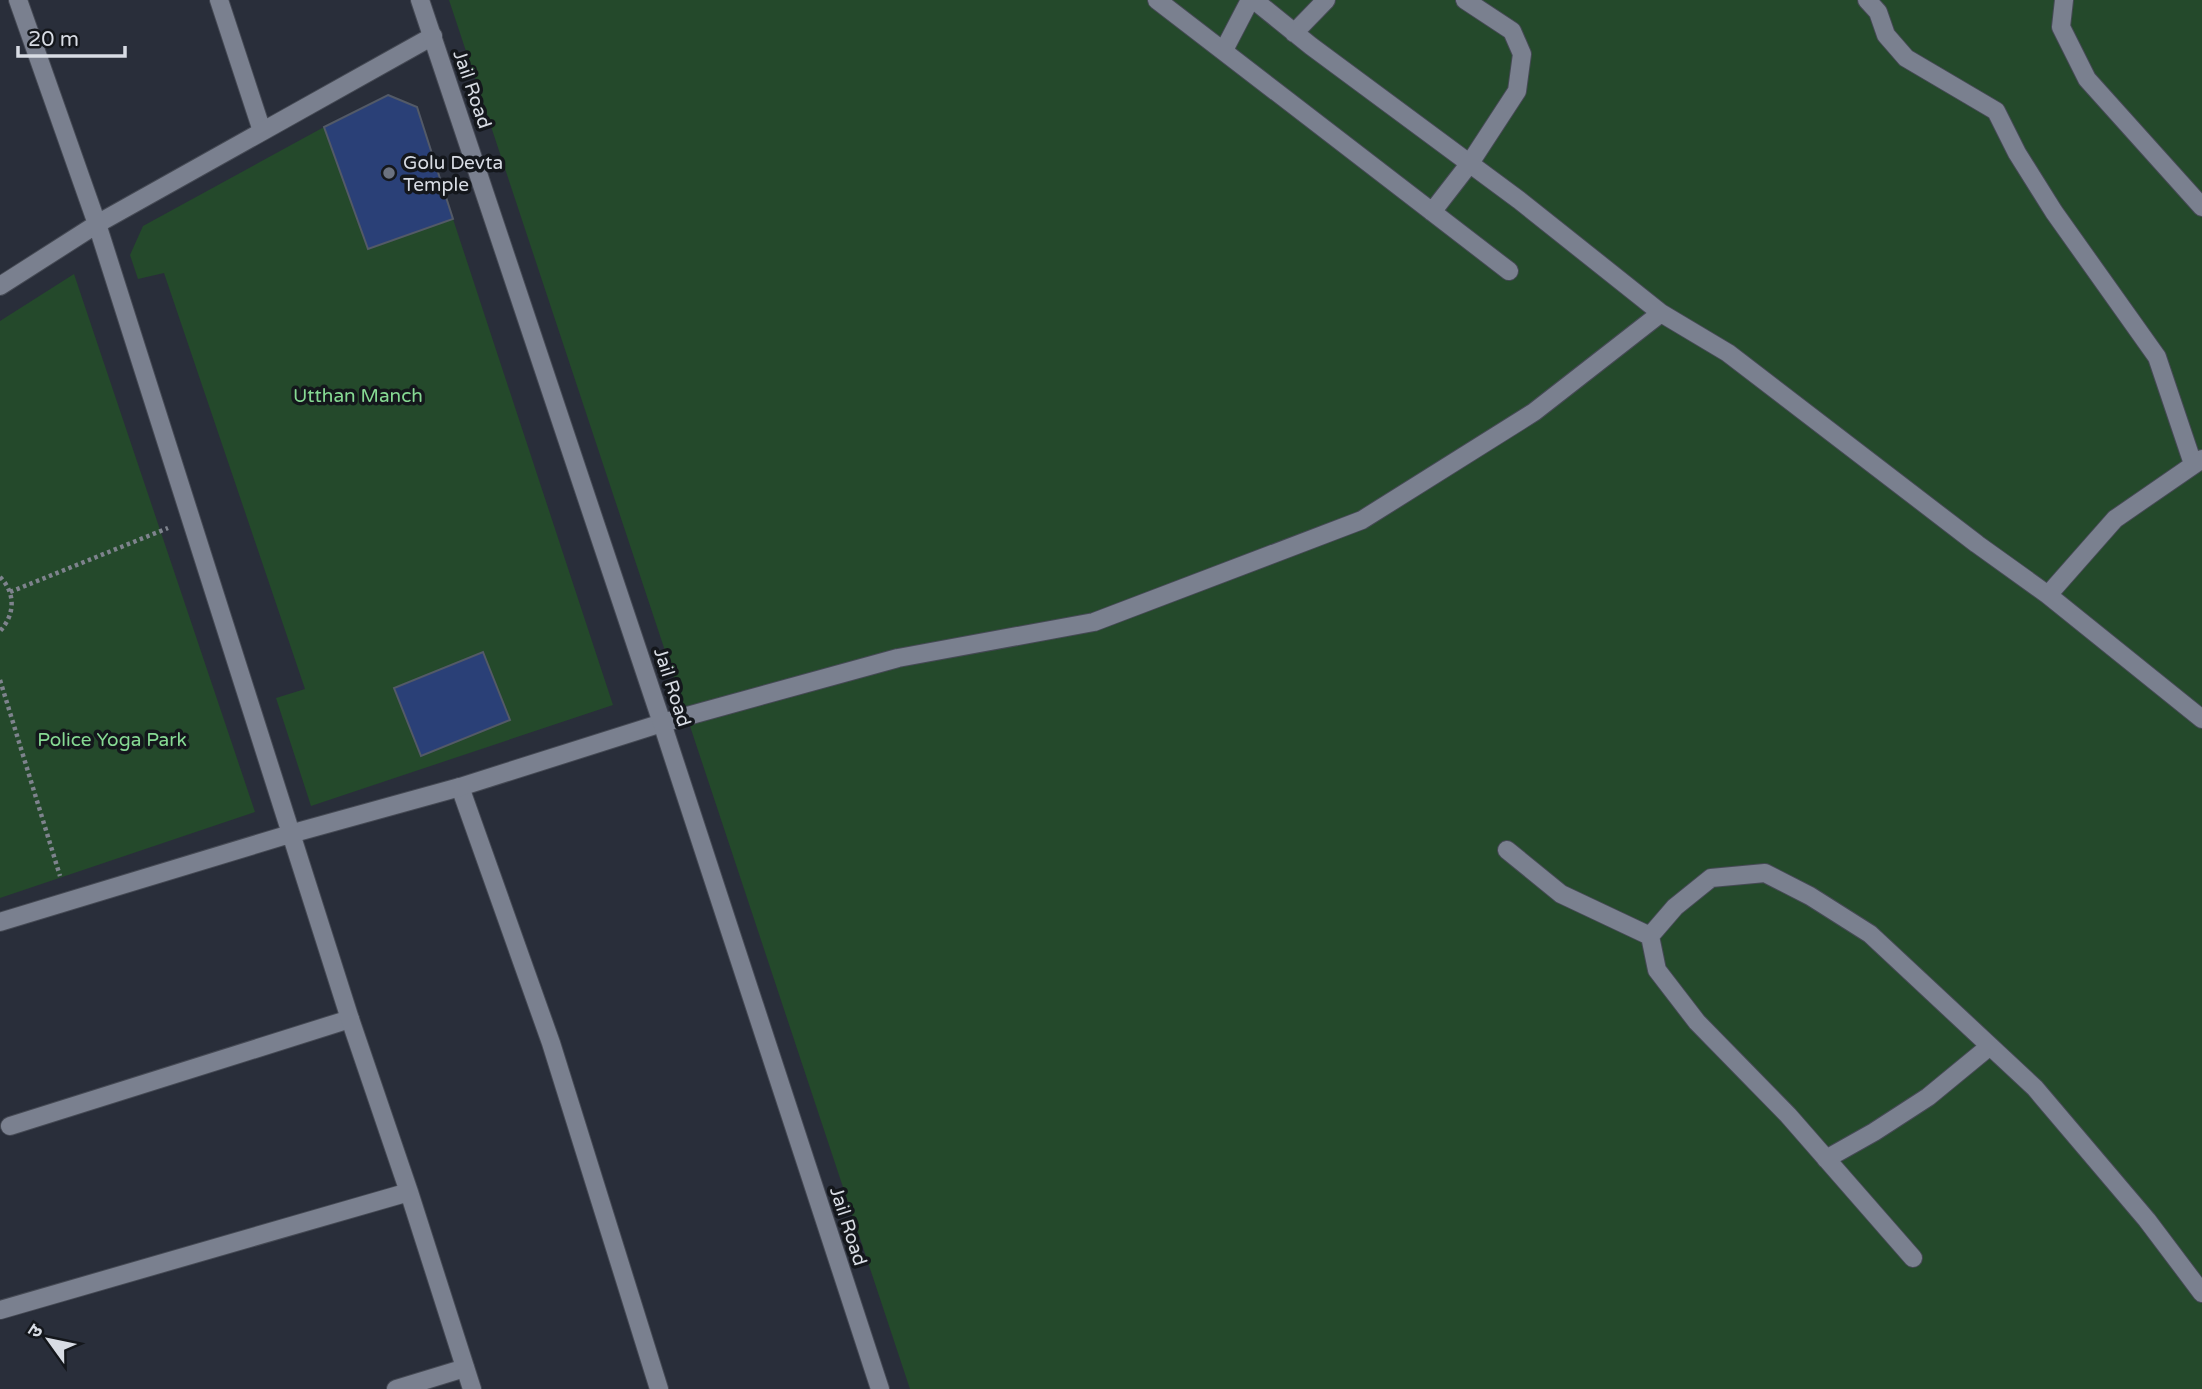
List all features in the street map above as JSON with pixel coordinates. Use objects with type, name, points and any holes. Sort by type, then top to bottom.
[{"type":"street","points":[[18,0],[97,224],[290,834],[410,1192],[472,1389]]},
{"type":"street","points":[[219,0],[262,131]]},
{"type":"street","name":"Jail Road","points":[[421,0],[663,723],[880,1389]]},
{"type":"street","points":[[1157,0],[1509,271]]},
{"type":"street","points":[[1224,50],[1252,0],[1520,200],[1661,313],[1728,353],[1977,544],[2048,595],[2202,719]]},
{"type":"street","points":[[1294,33],[1326,0]]},
{"type":"street","points":[[1432,212],[1470,163],[1517,91],[1521,54],[1512,31],[1465,0]]},
{"type":"street","points":[[1867,0],[1878,12],[1886,35],[1906,58],[1996,111],[2017,153],[2054,212],[2157,357],[2197,461],[2115,519],[2048,595]]},
{"type":"street","points":[[2064,0],[2061,27],[2087,79],[2202,208]]},
{"type":"street","points":[[0,286],[97,224],[433,36]]},
{"type":"street","points":[[0,922],[290,834],[460,788],[663,723],[898,658],[1094,622],[1362,520],[1534,412],[1661,313]]},
{"type":"street","points":[[460,788],[551,1043],[659,1389]]},
{"type":"street","points":[[1507,850],[1561,894],[1650,936]]},
{"type":"street","points":[[1650,936],[1675,907],[1711,878],[1765,873],[1810,896],[1870,934],[2043,1098],[2147,1220],[2202,1293]]},
{"type":"street","points":[[1650,936],[1657,970],[1697,1022],[1788,1115],[1913,1258]]},
{"type":"street","points":[[10,1126],[350,1018]]},
{"type":"street","points":[[1826,1159],[1928,1097],[1990,1046]]},
{"type":"street","points":[[0,1310],[410,1192]]},
{"type":"street","points":[[396,1389],[465,1368]]},
{"type":"path","points":[[10,592],[190,519]]},
{"type":"path","points":[[0,576],[10,592],[12,604],[11,615],[0,631]]},
{"type":"path","points":[[0,680],[68,900]]},
{"type":"green space","points":[[449,0],[2202,0],[2202,1389],[910,1389]]},
{"type":"green space","name":"Utthan Manch","points":[[324,127],[368,248],[453,219],[613,705],[311,806],[276,698],[305,689],[164,273],[138,279],[130,255],[143,226]]},
{"type":"green space","name":"Police Yoga Park","points":[[74,274],[255,812],[0,898],[0,321]]},
{"type":"building","name":"Golu Devta Temple","points":[[388,95],[417,107],[453,219],[368,249],[324,127]]},
{"type":"building","points":[[483,652],[510,720],[421,756],[394,688]]},
{"type":"place","name":"Golu Devta Temple","points":[[389,173]]}]
